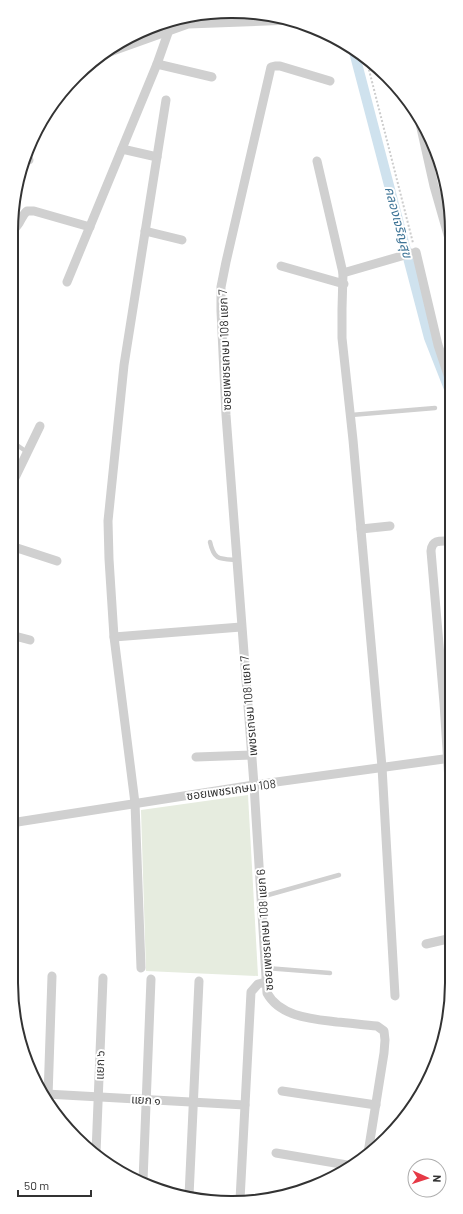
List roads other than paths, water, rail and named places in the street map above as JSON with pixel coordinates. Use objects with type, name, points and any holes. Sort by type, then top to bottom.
[{"type":"street","points":[[187,23],[188,24],[256,20]]},
{"type":"street","points":[[128,45],[183,24]]},
{"type":"street","points":[[68,282],[157,64],[169,30]]},
{"type":"street","points":[[157,64],[212,77]]},
{"type":"street","name":"ซอยเพชรเกษม 108 แยก 7","points":[[241,627],[226,415],[220,311],[221,287],[271,67],[280,66],[330,81]]},
{"type":"street","points":[[141,968],[135,803],[114,637],[108,521],[124,365],[166,100]]},
{"type":"street","points":[[122,149],[157,157]]},
{"type":"street","points":[[317,161],[344,273],[342,338],[351,414],[382,767],[396,996]]},
{"type":"street","points":[[433,161],[434,186],[445,224]]},
{"type":"street","points":[[18,226],[23,214],[27,211],[34,211],[90,227]]},
{"type":"street","points":[[145,231],[182,240]]},
{"type":"street","points":[[344,273],[414,253],[445,368]]},
{"type":"street","points":[[281,266],[344,284]]},
{"type":"street","points":[[18,471],[40,426]]},
{"type":"street","points":[[361,529],[390,526]]},
{"type":"street","points":[[445,541],[434,543],[431,551],[445,713]]},
{"type":"street","points":[[18,548],[57,561]]},
{"type":"street","points":[[114,637],[241,627]]},
{"type":"street","name":"เพชรเกษม 108 แยก 7","points":[[241,627],[254,785]]},
{"type":"street","points":[[18,636],[30,640]]},
{"type":"street","points":[[196,757],[252,755]]},
{"type":"street","name":"ซอยเพชรเกษม 108","points":[[18,822],[254,785],[445,759]]},
{"type":"street","name":"ซอยเพชรเกษม 108 แยก 6","points":[[254,785],[267,993],[271,1000],[280,1007],[306,1018],[377,1026],[384,1031],[384,1053],[369,1145]]},
{"type":"street","points":[[426,944],[445,940]]},
{"type":"street","points":[[47,1089],[52,976]]},
{"type":"street","name":"แยก ๖","points":[[96,1147],[103,978]]},
{"type":"street","points":[[142,1176],[151,979]]},
{"type":"street","points":[[189,1192],[199,981]]},
{"type":"street","points":[[240,1196],[251,992],[258,984],[266,982]]},
{"type":"street","points":[[282,1091],[376,1105]]},
{"type":"street","name":"แยก ๑","points":[[51,1095],[245,1105]]},
{"type":"street","points":[[276,1154],[343,1164]]},
{"type":"lane","points":[[351,414],[435,408]]},
{"type":"lane","points":[[18,446],[27,452]]},
{"type":"lane","points":[[210,542],[215,556],[220,559],[236,560]]},
{"type":"lane","points":[[261,897],[339,875]]},
{"type":"lane","points":[[266,968],[330,973]]},
{"type":"waterway","name":"คลองเจริญสุข","points":[[356,58],[429,338],[445,379]]}]
